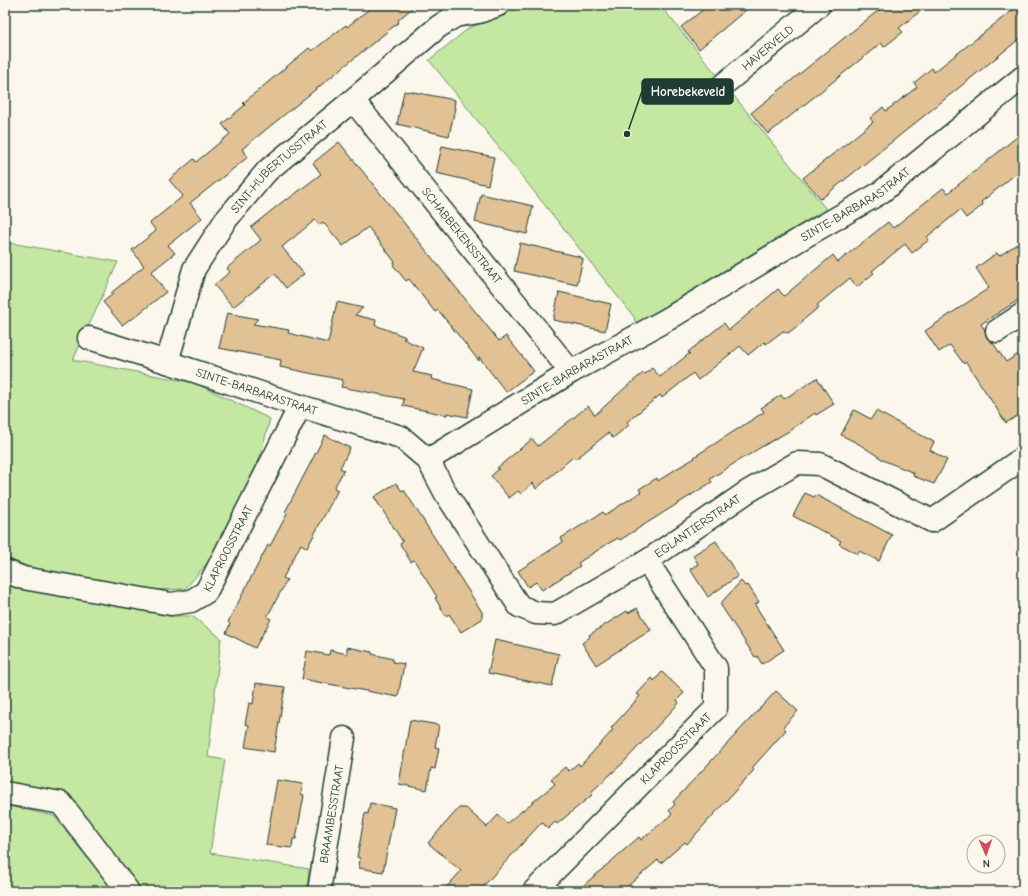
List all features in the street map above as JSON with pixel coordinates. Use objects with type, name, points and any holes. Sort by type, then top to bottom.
[{"type":"street","name":"SINT-HUBERTUSSTRAAT","points":[[167,362],[194,269],[225,221],[267,171],[353,100],[456,11],[479,12],[498,5]]},
{"type":"street","name":"HAVERVELD","points":[[717,90],[819,5]]},
{"type":"street","name":"SINTE-BARBARASTRAAT","points":[[89,338],[401,437],[428,460],[571,372],[679,312],[880,193],[1023,77]]},
{"type":"street","name":"SCHABBEKENSSTRAAT","points":[[353,100],[571,372]]},
{"type":"street","points":[[997,331],[1023,314]]},
{"type":"street","name":"KLAPROOSSTRAAT","points":[[5,571],[23,578],[171,604],[191,602],[206,592],[300,406]]},
{"type":"street","name":"EGLANTIERSTRAAT","points":[[428,460],[446,494],[519,606],[536,613],[555,614],[647,561],[748,492],[797,463],[820,464],[932,521],[1023,458]]},
{"type":"street","name":"KLAPROOSSTRAAT","points":[[534,891],[716,708],[716,668],[647,561]]},
{"type":"street","name":"BRAAMBESSTRAAT","points":[[319,891],[344,738]]},
{"type":"street","points":[[5,793],[61,802],[128,891]]},
{"type":"green space","points":[[527,5],[660,5],[826,209],[636,324],[634,317],[429,60],[469,28]]},
{"type":"green space","points":[[5,242],[118,262],[73,360],[195,383],[270,419],[259,460],[210,560],[185,589],[150,590],[31,568],[5,557]]},
{"type":"green space","points":[[5,581],[27,588],[169,616],[192,616],[221,638],[208,757],[225,760],[210,853],[309,869],[307,891],[136,891],[86,817],[64,796],[5,786]]},
{"type":"green space","points":[[5,805],[54,816],[114,891],[5,891]]},
{"type":"building","points":[[374,5],[416,5],[398,20],[399,22],[242,149],[248,157],[190,203],[202,218],[168,245],[175,253],[151,272],[166,292],[131,320],[130,319],[122,325],[103,302],[113,294],[111,293],[144,266],[132,250],[156,231],[150,223],[183,196],[169,180],[194,159],[196,162],[230,134],[222,124],[245,105],[243,103],[309,48],[312,51],[346,25],[347,27]]},
{"type":"building","points":[[709,5],[752,5],[699,49],[681,27]]},
{"type":"building","points":[[885,5],[928,5],[899,28],[903,32],[884,47],[881,43],[768,134],[751,113]]},
{"type":"building","points":[[1019,5],[1023,5],[1023,36],[821,199],[803,178],[873,122],[870,118],[883,107],[886,111],[917,87],[914,83],[932,68],[934,72]]},
{"type":"building","points":[[404,91],[455,100],[455,108],[449,136],[397,124]]},
{"type":"building","points":[[1023,132],[1023,168],[981,202],[983,205],[966,218],[960,210],[927,237],[929,240],[912,253],[905,244],[872,271],[874,273],[857,287],[850,278],[817,305],[819,307],[802,321],[803,322],[788,333],[783,331],[766,344],[764,342],[748,355],[740,346],[698,380],[693,373],[662,398],[660,395],[627,422],[629,425],[613,438],[608,433],[576,459],[573,457],[536,489],[533,483],[521,494],[518,491],[509,498],[491,476],[499,469],[497,468],[532,439],[538,446],[588,406],[595,415],[626,387],[643,373],[645,374],[652,368],[660,377],[724,323],[729,330],[778,289],[784,296],[833,255],[838,262],[888,222],[893,228],[943,188],[948,193]]},
{"type":"building","points":[[339,142],[499,341],[506,336],[534,371],[506,392],[479,357],[479,361],[438,310],[435,312],[409,279],[406,281],[393,265],[395,262],[368,227],[343,246],[323,222],[319,225],[315,220],[282,247],[304,274],[286,288],[275,274],[233,307],[214,285],[230,272],[227,268],[261,240],[251,227],[321,174],[313,163]]},
{"type":"building","points":[[442,146],[494,157],[488,185],[436,173]]},
{"type":"building","points":[[481,194],[533,206],[527,234],[475,222]]},
{"type":"building","points":[[1023,240],[1023,297],[981,324],[985,330],[987,338],[993,343],[1006,362],[1023,351],[1023,412],[1006,423],[966,362],[964,364],[950,345],[939,352],[925,331],[989,288],[976,268],[997,253],[999,256]]},
{"type":"building","points":[[520,243],[581,257],[583,259],[577,285],[514,271]]},
{"type":"building","points":[[559,292],[611,304],[605,331],[553,320]]},
{"type":"building","points":[[337,302],[363,308],[355,315],[376,320],[375,325],[406,337],[403,339],[423,348],[413,372],[432,376],[431,379],[473,389],[467,417],[447,413],[447,415],[403,406],[404,399],[341,387],[343,380],[280,367],[281,360],[219,348],[227,313],[258,319],[253,324],[289,330],[288,333],[328,343]]},
{"type":"building","points":[[817,378],[834,404],[816,415],[815,413],[789,431],[744,457],[710,479],[712,482],[620,540],[618,538],[609,543],[578,563],[580,566],[542,590],[536,582],[528,587],[518,571],[563,542],[561,538],[603,512],[605,515],[641,492],[639,489],[657,478],[658,481],[695,458],[694,457],[764,412],[761,408],[781,395],[784,399]]},
{"type":"building","points":[[854,410],[871,419],[876,411],[934,442],[930,450],[947,460],[934,484],[913,476],[914,473],[885,461],[859,444],[841,435]]},
{"type":"building","points":[[325,435],[350,448],[340,468],[344,470],[334,488],[338,490],[307,548],[301,544],[283,578],[287,580],[267,617],[271,619],[255,648],[226,633],[230,624],[228,622],[268,545],[270,546],[287,514],[285,512]]},
{"type":"building","points":[[396,483],[402,491],[404,490],[482,612],[482,619],[461,632],[449,614],[446,616],[435,598],[437,597],[414,560],[411,562],[400,544],[403,542],[374,497]]},
{"type":"building","points":[[805,493],[814,497],[816,495],[892,535],[879,561],[859,551],[858,554],[839,544],[841,541],[793,516]]},
{"type":"building","points":[[716,541],[738,576],[708,597],[690,569],[698,564],[693,555]]},
{"type":"building","points":[[741,581],[745,586],[748,585],[759,602],[755,605],[784,650],[762,664],[757,656],[755,657],[720,604]]},
{"type":"building","points":[[637,608],[651,630],[596,665],[582,643],[590,637],[589,635],[627,611],[628,613]]},
{"type":"building","points":[[495,640],[559,654],[552,686],[488,673]]},
{"type":"building","points":[[347,647],[372,652],[372,654],[393,659],[393,662],[404,664],[398,697],[302,679],[307,651],[329,655],[330,650],[347,654]]},
{"type":"building","points":[[662,672],[684,693],[677,700],[679,703],[623,763],[590,793],[592,795],[557,824],[555,822],[548,829],[542,822],[479,891],[443,891],[461,871],[428,843],[459,808],[466,808],[487,827],[498,815],[507,823],[555,784],[551,779],[565,767],[569,771],[578,763],[580,766],[613,730],[611,728],[640,696],[637,694],[652,678],[654,681]]},
{"type":"building","points":[[256,683],[285,687],[274,752],[245,747],[249,725],[245,724],[249,703],[253,704]]},
{"type":"building","points":[[776,691],[798,711],[783,727],[786,730],[752,768],[754,770],[687,844],[685,842],[661,863],[658,860],[622,891],[577,891],[639,837],[641,840],[672,814],[669,811],[675,804],[673,802]]},
{"type":"building","points":[[410,720],[439,725],[435,747],[439,748],[435,769],[431,768],[427,790],[399,784]]},
{"type":"building","points":[[277,780],[303,784],[301,794],[304,795],[296,839],[293,839],[292,848],[266,845]]},
{"type":"building","points":[[370,803],[395,808],[383,872],[359,868],[360,858],[357,857],[365,813],[368,814]]},
{"type":"place","name":"Horebekeveld","points":[[627,134]]}]
